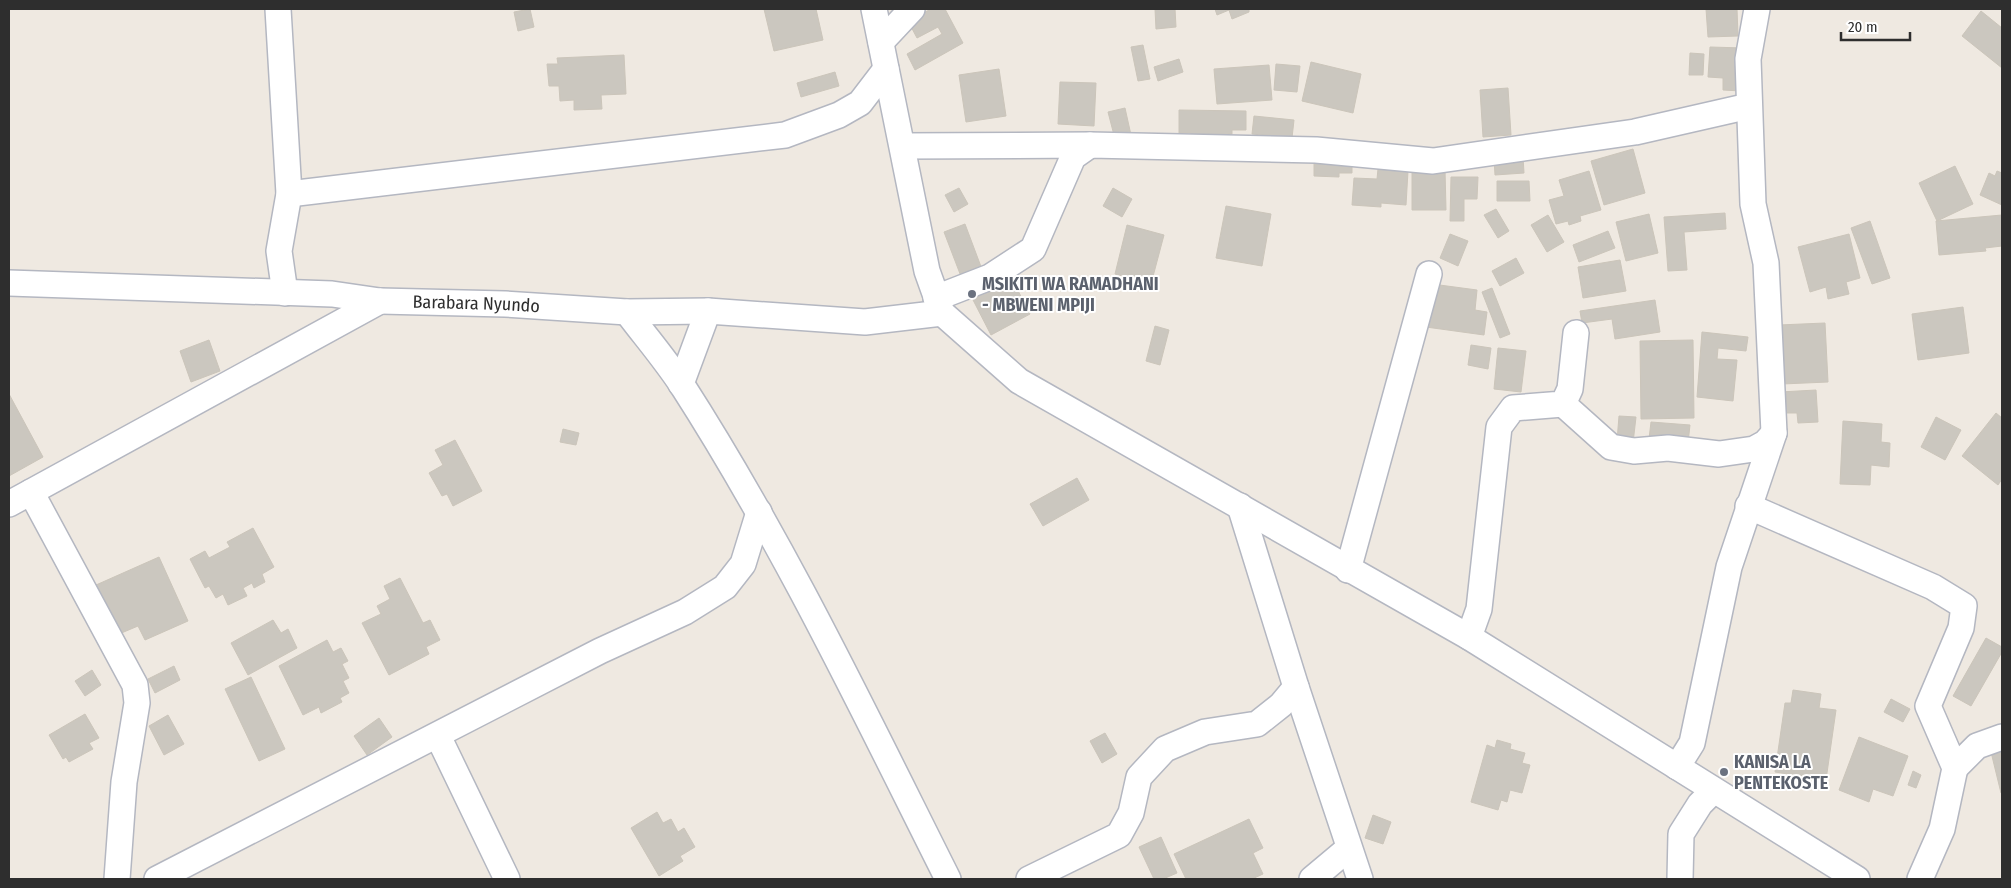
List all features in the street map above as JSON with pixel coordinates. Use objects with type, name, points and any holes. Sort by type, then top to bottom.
[{"type":"street","points":[[278,9],[289,194],[279,251],[285,293]]},
{"type":"street","points":[[874,9],[927,271],[939,305],[1019,382],[1469,638],[1857,879]]},
{"type":"street","points":[[881,42],[912,9]]},
{"type":"street","points":[[1677,767],[1692,744],[1729,567],[1774,433],[1766,263],[1753,204],[1748,59],[1756,9]]},
{"type":"street","points":[[289,194],[784,135],[839,115],[860,103],[886,69]]},
{"type":"street","points":[[903,146],[1090,145],[1316,150],[1433,161],[1635,132],[1749,106]]},
{"type":"street","name":"Barabara Nyundo","points":[[9,282],[332,294],[380,301],[505,304],[627,312],[708,311],[865,322],[939,305],[990,277],[1034,249],[1073,157],[1090,145]]},
{"type":"street","points":[[1348,570],[1429,274]]},
{"type":"street","points":[[9,504],[380,301]]},
{"type":"street","points":[[681,384],[708,311]]},
{"type":"street","points":[[627,312],[681,384],[760,512],[834,651],[948,879]]},
{"type":"street","points":[[1563,404],[1570,390],[1576,333]]},
{"type":"street","points":[[1469,638],[1479,609],[1499,428],[1513,408],[1563,404],[1612,447],[1634,451],[1668,448],[1719,454],[1754,450],[1765,443],[1774,433]]},
{"type":"street","points":[[30,492],[135,685],[137,703],[124,782],[116,879]]},
{"type":"street","points":[[1240,506],[1296,687],[1360,879]]},
{"type":"street","points":[[1748,506],[1932,587],[1964,606],[1961,628],[1928,706],[1955,768]]},
{"type":"street","points":[[157,879],[600,651],[685,612],[725,587],[742,564],[760,512]]},
{"type":"street","points":[[1029,879],[1119,836],[1131,813],[1138,777],[1165,750],[1205,732],[1257,724],[1282,705],[1296,687]]},
{"type":"street","points":[[438,736],[507,879]]},
{"type":"street","points":[[1920,879],[1942,829],[1955,768],[1977,746],[2002,737]]},
{"type":"street","points":[[1680,879],[1681,834],[1700,804],[1713,791]]},
{"type":"street","points":[[1312,879],[1349,848]]},
{"type":"building","points":[[530,9],[534,27],[518,31],[514,12]]},
{"type":"building","points":[[764,9],[816,9],[823,40],[774,51]]},
{"type":"building","points":[[931,9],[945,9],[963,43],[915,70],[907,54],[942,34],[938,27],[917,38],[908,21]]},
{"type":"building","points":[[1155,9],[1175,9],[1176,27],[1156,29]]},
{"type":"building","points":[[1215,9],[1249,9],[1249,12],[1232,19],[1229,10],[1217,15]]},
{"type":"building","points":[[1706,9],[1737,9],[1738,36],[1708,37]]},
{"type":"building","points":[[1981,11],[2002,28],[2002,68],[1962,36]]},
{"type":"building","points":[[1143,45],[1150,79],[1138,81],[1131,47]]},
{"type":"building","points":[[1710,47],[1743,48],[1741,91],[1723,90],[1723,78],[1708,77]]},
{"type":"building","points":[[1690,53],[1704,54],[1703,75],[1689,75]]},
{"type":"building","points":[[624,55],[626,94],[601,95],[602,109],[574,110],[574,100],[560,101],[559,86],[549,86],[547,64],[558,64],[557,58]]},
{"type":"building","points":[[1179,59],[1183,72],[1158,81],[1154,67]]},
{"type":"building","points":[[1311,62],[1361,74],[1353,113],[1302,101]]},
{"type":"building","points":[[1276,64],[1300,66],[1297,92],[1274,90]]},
{"type":"building","points":[[1269,65],[1272,100],[1217,104],[1214,69]]},
{"type":"building","points":[[999,69],[1006,116],[966,122],[959,75]]},
{"type":"building","points":[[835,72],[839,86],[801,97],[797,83]]},
{"type":"building","points":[[1060,82],[1096,83],[1094,126],[1058,124]]},
{"type":"building","points":[[1508,88],[1511,135],[1483,137],[1480,90]]},
{"type":"building","points":[[1125,108],[1131,135],[1115,139],[1108,112]]},
{"type":"building","points":[[1179,110],[1246,111],[1246,130],[1232,130],[1232,134],[1228,134],[1228,141],[1191,141],[1191,133],[1179,133]]},
{"type":"building","points":[[1254,116],[1294,120],[1292,138],[1252,134]]},
{"type":"building","points":[[1633,149],[1645,193],[1604,205],[1591,161]]},
{"type":"building","points":[[1314,156],[1352,160],[1352,173],[1339,173],[1339,177],[1314,176]]},
{"type":"building","points":[[1523,157],[1524,173],[1495,175],[1494,159]]},
{"type":"building","points":[[1955,166],[1973,204],[1937,221],[1919,183]]},
{"type":"building","points":[[1378,169],[1408,171],[1406,205],[1381,203],[1381,207],[1352,205],[1354,178],[1377,179]]},
{"type":"building","points":[[1445,170],[1446,210],[1412,210],[1412,171]]},
{"type":"building","points":[[1589,171],[1601,210],[1580,216],[1581,221],[1569,225],[1568,221],[1556,224],[1549,200],[1564,196],[1559,180]]},
{"type":"building","points":[[1997,171],[2002,173],[2002,205],[1980,195],[1989,173],[1995,176]]},
{"type":"building","points":[[1451,177],[1478,177],[1477,199],[1464,199],[1464,221],[1450,221]]},
{"type":"building","points":[[1497,181],[1529,181],[1530,201],[1497,201]]},
{"type":"building","points":[[959,188],[968,204],[954,212],[945,195]]},
{"type":"building","points":[[1113,188],[1132,199],[1122,217],[1103,206]]},
{"type":"building","points":[[1226,206],[1271,214],[1262,266],[1216,258]]},
{"type":"building","points":[[1496,209],[1509,231],[1498,238],[1484,215]]},
{"type":"building","points":[[1725,213],[1726,229],[1684,232],[1687,270],[1668,271],[1664,217]]},
{"type":"building","points":[[1649,214],[1658,253],[1626,261],[1616,222]]},
{"type":"building","points":[[1548,215],[1564,242],[1547,252],[1531,225]]},
{"type":"building","points":[[2002,215],[2002,246],[1985,248],[1986,251],[1939,255],[1936,221]]},
{"type":"building","points":[[1870,221],[1890,278],[1872,284],[1851,228]]},
{"type":"building","points":[[965,224],[983,272],[962,279],[944,232]]},
{"type":"building","points":[[1127,225],[1164,235],[1151,284],[1115,274]]},
{"type":"building","points":[[1608,231],[1615,248],[1579,262],[1573,245]]},
{"type":"building","points":[[1450,234],[1468,241],[1458,266],[1440,258]]},
{"type":"building","points":[[1849,234],[1860,278],[1846,282],[1849,294],[1828,299],[1826,287],[1810,292],[1798,247]]},
{"type":"building","points":[[1516,258],[1524,273],[1500,286],[1492,271]]},
{"type":"building","points":[[1620,260],[1626,291],[1583,298],[1578,267]]},
{"type":"building","points":[[1010,275],[1030,314],[991,335],[971,296]]},
{"type":"building","points":[[1432,284],[1477,290],[1475,310],[1487,312],[1484,335],[1426,327]]},
{"type":"building","points":[[1492,288],[1510,334],[1500,338],[1482,292]]},
{"type":"building","points":[[1655,300],[1660,332],[1615,339],[1612,319],[1582,323],[1580,311]]},
{"type":"building","points":[[1963,307],[1969,353],[1918,360],[1912,314]]},
{"type":"building","points":[[1825,323],[1828,382],[1782,384],[1779,325]]},
{"type":"building","points":[[1155,326],[1169,330],[1160,365],[1146,361]]},
{"type":"building","points":[[1702,332],[1748,337],[1746,351],[1718,348],[1717,359],[1737,360],[1733,401],[1697,397]]},
{"type":"building","points":[[209,340],[220,371],[191,382],[180,351]]},
{"type":"building","points":[[1693,340],[1694,418],[1641,419],[1640,341]]},
{"type":"building","points":[[1471,345],[1491,348],[1488,369],[1468,365]]},
{"type":"building","points":[[1498,348],[1526,351],[1521,392],[1494,389]]},
{"type":"building","points":[[1816,390],[1818,422],[1798,423],[1797,413],[1781,413],[1780,392]]},
{"type":"building","points":[[9,394],[43,457],[9,476]]},
{"type":"building","points":[[1996,413],[2002,418],[2002,479],[1998,485],[1962,456]]},
{"type":"building","points":[[1619,416],[1636,417],[1633,443],[1617,441]]},
{"type":"building","points":[[1936,417],[1961,430],[1945,460],[1921,447]]},
{"type":"building","points":[[1843,421],[1882,424],[1881,442],[1890,443],[1889,467],[1871,465],[1870,485],[1840,484]]},
{"type":"building","points":[[1651,422],[1690,425],[1688,443],[1649,439]]},
{"type":"building","points":[[563,429],[579,433],[576,445],[560,442]]},
{"type":"building","points":[[455,440],[482,491],[453,506],[447,494],[442,496],[429,473],[443,465],[435,450]]},
{"type":"building","points":[[1077,478],[1089,500],[1043,526],[1030,504]]},
{"type":"building","points":[[253,528],[274,567],[262,574],[265,582],[254,588],[252,583],[243,588],[247,596],[228,605],[223,594],[216,598],[209,586],[205,588],[190,559],[205,551],[209,558],[230,547],[227,542]]},
{"type":"building","points":[[159,557],[188,621],[145,640],[138,626],[119,634],[96,585]]},
{"type":"building","points":[[400,578],[423,623],[430,620],[440,640],[426,647],[429,654],[389,675],[362,623],[381,614],[377,606],[390,599],[384,586]]},
{"type":"building","points":[[273,620],[281,633],[288,629],[297,648],[248,675],[231,643]]},
{"type":"building","points":[[1986,638],[2002,647],[2002,652],[1971,706],[1953,696]]},
{"type":"building","points":[[327,640],[333,652],[341,648],[348,661],[342,664],[349,678],[343,681],[349,693],[340,698],[342,702],[321,713],[319,707],[303,715],[279,666]]},
{"type":"building","points":[[174,666],[180,680],[155,693],[148,679]]},
{"type":"building","points":[[92,670],[101,685],[85,696],[75,681]]},
{"type":"building","points":[[251,677],[285,749],[259,761],[225,689]]},
{"type":"building","points":[[1793,690],[1821,694],[1819,708],[1836,710],[1826,780],[1775,772],[1785,703],[1791,703]]},
{"type":"building","points":[[1891,699],[1910,709],[1903,722],[1884,712]]},
{"type":"building","points":[[85,714],[99,738],[89,743],[93,749],[69,762],[66,757],[63,759],[49,735]]},
{"type":"building","points":[[168,715],[184,744],[164,755],[149,726]]},
{"type":"building","points":[[379,718],[392,737],[367,755],[354,736]]},
{"type":"building","points":[[1105,733],[1117,754],[1102,763],[1090,741]]},
{"type":"building","points":[[1859,737],[1908,756],[1893,796],[1873,789],[1869,802],[1839,790]]},
{"type":"building","points":[[1497,740],[1511,744],[1510,749],[1525,753],[1522,763],[1530,765],[1522,793],[1510,790],[1507,802],[1501,800],[1498,810],[1471,802],[1487,745],[1495,748]]},
{"type":"building","points":[[2002,749],[2002,793],[2001,793],[1991,752]]},
{"type":"building","points":[[1913,771],[1921,775],[1916,788],[1908,785]]},
{"type":"building","points":[[657,812],[663,823],[671,819],[678,832],[684,828],[695,847],[680,856],[683,861],[659,876],[631,828]]},
{"type":"building","points":[[1373,815],[1391,822],[1383,844],[1365,838]]},
{"type":"building","points":[[1249,819],[1263,848],[1253,853],[1263,874],[1252,879],[1186,879],[1174,854]]},
{"type":"building","points":[[1161,837],[1177,873],[1163,879],[1154,879],[1139,847]]},
{"type":"place","name":"MSIKITI WA RAMADHANI - MBWENI MPIJI","points":[[972,294]]},
{"type":"place","name":"KANISA LA PENTEKOSTE","points":[[1724,772]]}]
